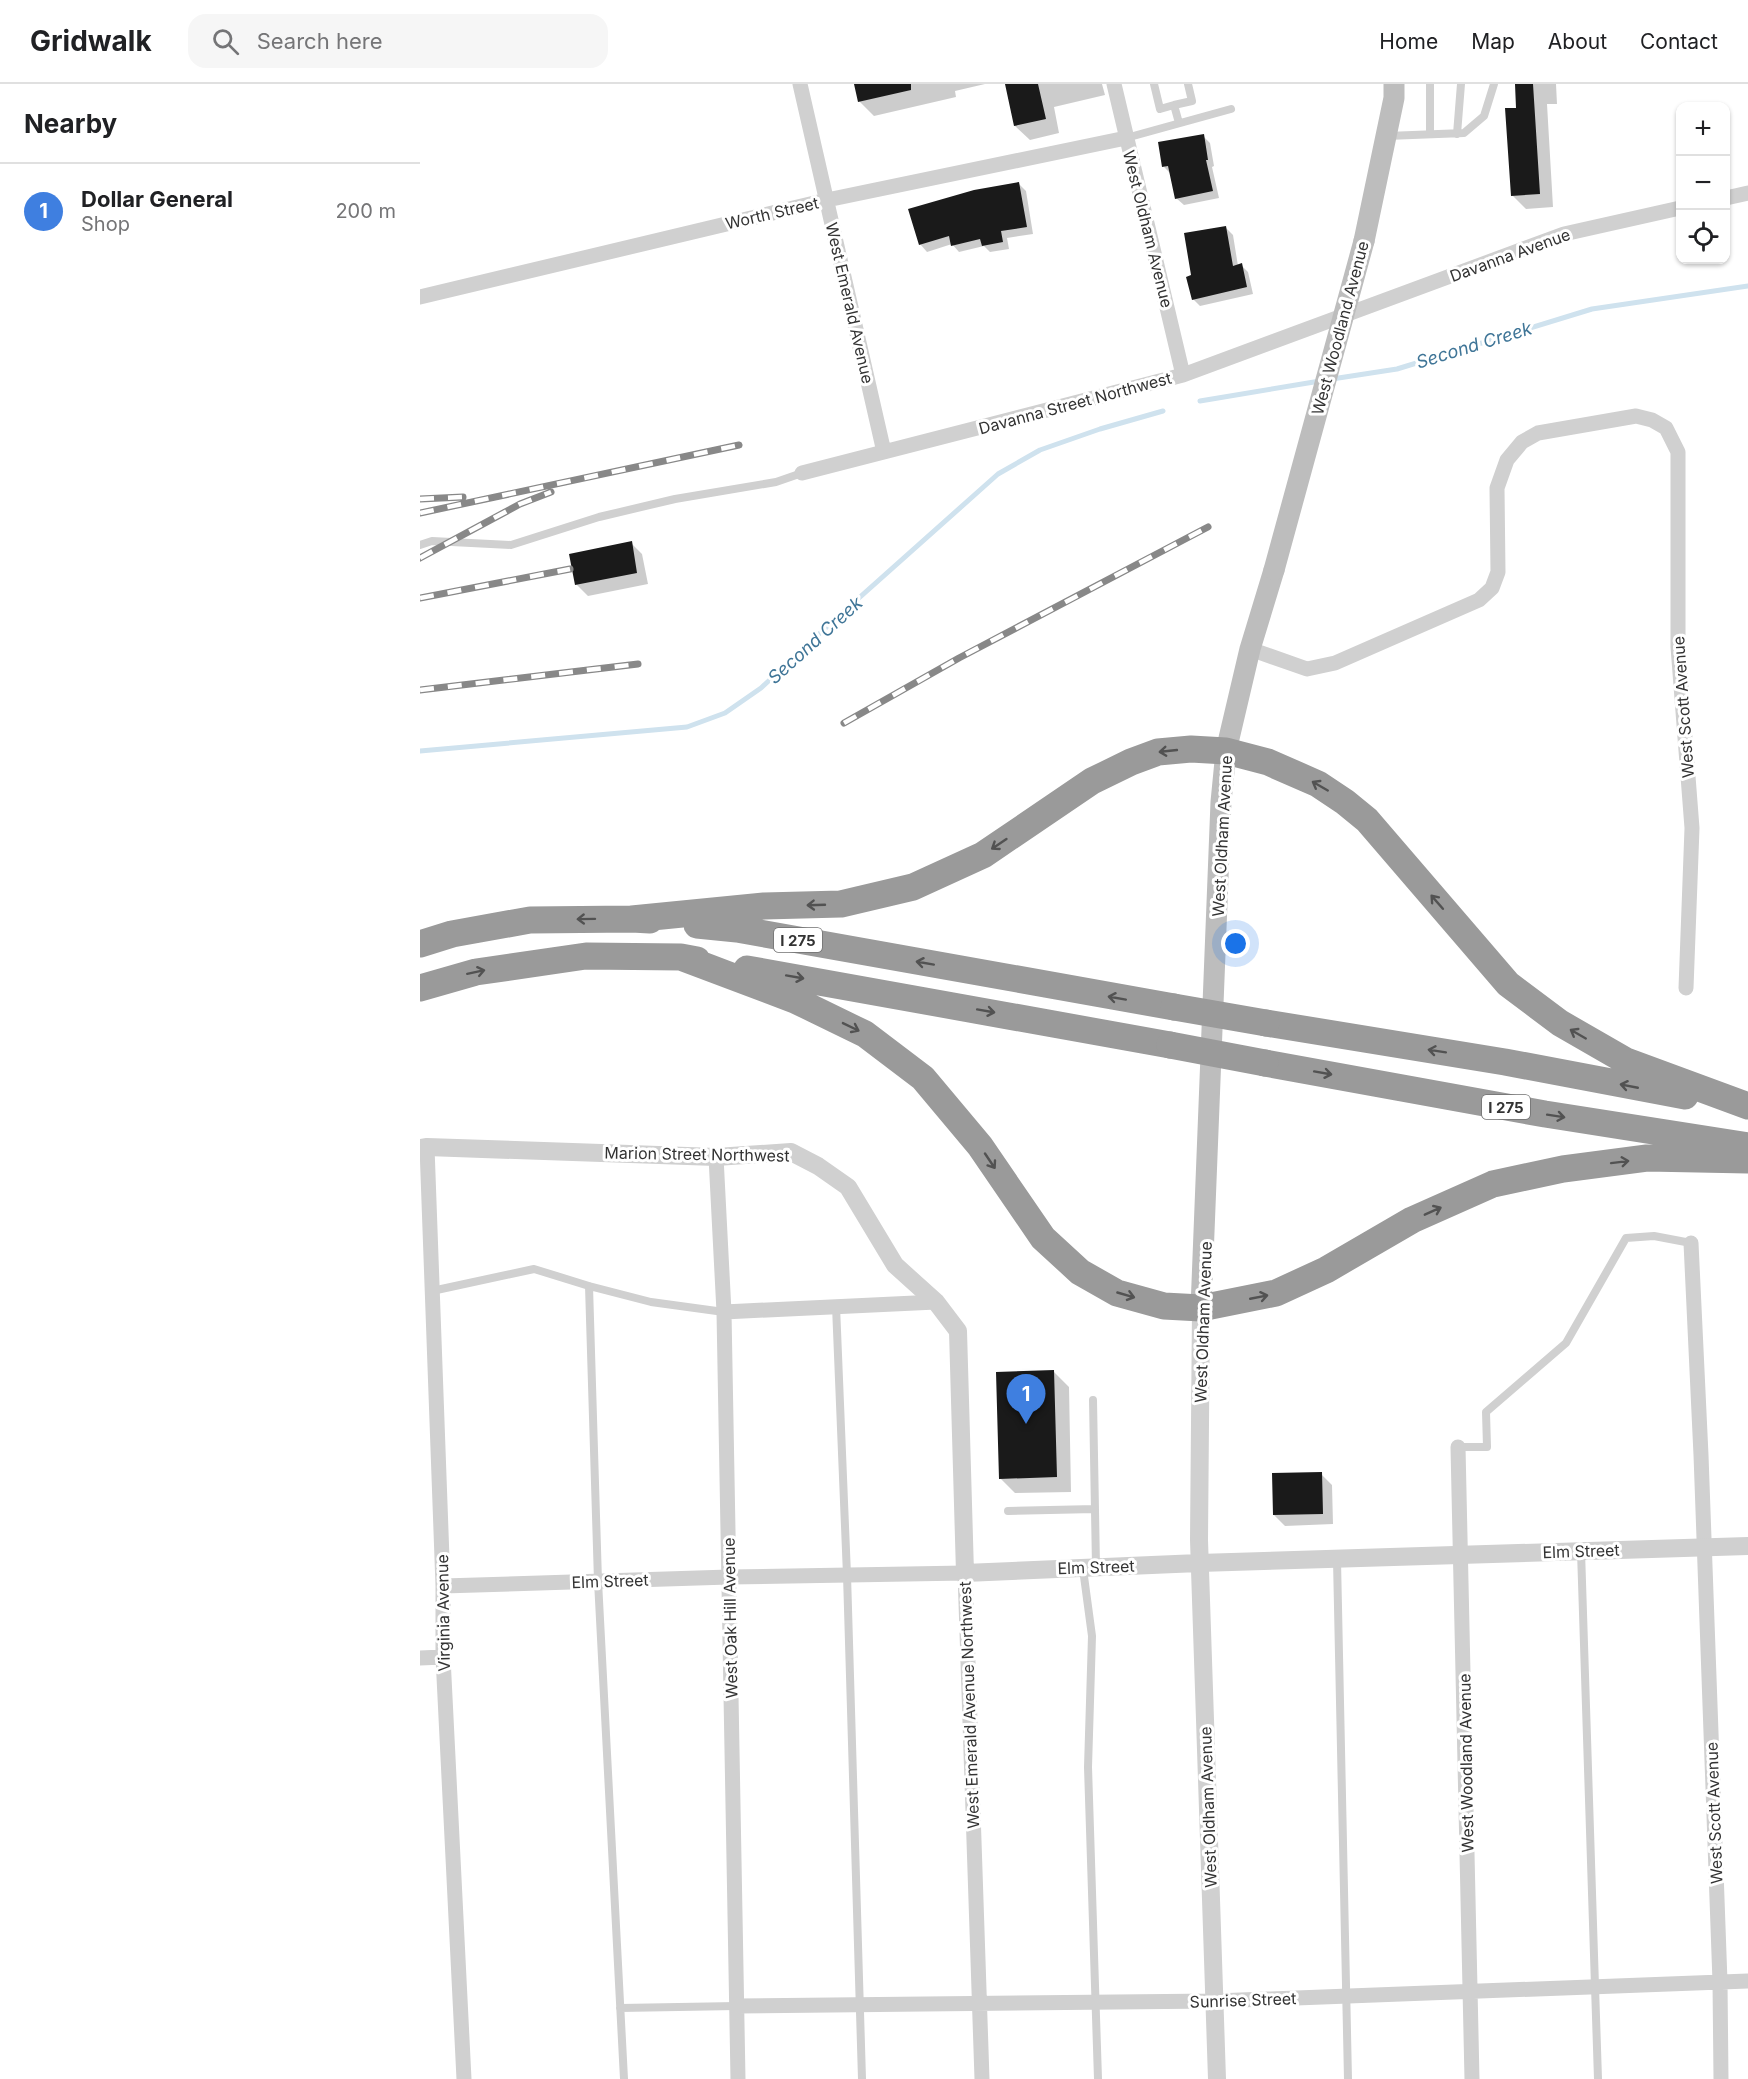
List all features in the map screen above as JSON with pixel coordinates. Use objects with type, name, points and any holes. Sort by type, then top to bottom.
[{"type":"highway","points":[[632,919],[764,906],[841,904],[913,887],[983,855],[1092,780],[1131,762],[1158,752],[1191,749],[1226,751],[1268,762],[1318,784],[1345,802],[1367,820],[1508,984],[1560,1023],[1626,1061],[1748,1107]]},
{"type":"highway","name":"I 275","points":[[420,944],[452,934],[530,920],[632,919],[737,929],[1266,1023],[1505,1062],[1748,1107]]},
{"type":"highway","name":"I 275","points":[[420,988],[476,972],[586,956],[681,957],[1545,1114],[1748,1146]]},
{"type":"highway","points":[[681,957],[795,1000],[865,1034],[923,1078],[980,1146],[1043,1238],[1080,1272],[1117,1293],[1164,1306],[1201,1308],[1276,1293],[1326,1270],[1412,1220],[1493,1185],[1563,1169],[1647,1158],[1748,1160]]},
{"type":"main road","name":"West Woodland Avenue","points":[[1274,570],[1364,242],[1394,98],[1394,84]]},
{"type":"main road","name":"West Oldham Avenue","points":[[1201,1308],[1205,1254],[1221,802],[1226,751],[1250,649],[1274,570]]},
{"type":"street","name":"West Emerald Avenue","points":[[800,84],[884,452]]},
{"type":"street","name":"West Oldham Avenue","points":[[1114,84],[1183,375]]},
{"type":"street","name":"Worth Street","points":[[420,297],[827,200],[1126,138]]},
{"type":"street","points":[[1730,197],[1748,194]]},
{"type":"street","name":"Davanna Avenue","points":[[1343,316],[1564,234],[1676,209]]},
{"type":"street","name":"Davanna Street Northwest","points":[[802,473],[1183,375],[1343,316]]},
{"type":"street","name":"West Scott Avenue","points":[[1250,649],[1307,669],[1335,663],[1479,600],[1492,588],[1498,572],[1497,488],[1506,460],[1522,442],[1538,433],[1636,416],[1652,420],[1666,428],[1678,452],[1678,647],[1692,828],[1686,988]]},
{"type":"street","name":"Marion Street Northwest","points":[[424,1148],[716,1156],[791,1152],[818,1166],[848,1187],[895,1265],[936,1302],[958,1331]]},
{"type":"street","name":"Virginia Avenue","points":[[424,1148],[432,1291],[443,1586],[443,1657],[464,2079]]},
{"type":"street","name":"West Oak Hill Avenue","points":[[716,1156],[724,1312],[738,2079]]},
{"type":"street","name":"West Scott Avenue","points":[[1691,1243],[1722,2079]]},
{"type":"street","points":[[724,1312],[936,1302]]},
{"type":"street","name":"West Oldham Avenue","points":[[1201,1308],[1199,1563],[1217,2079]]},
{"type":"street","name":"West Emerald Avenue Northwest","points":[[958,1331],[982,2079]]},
{"type":"street","name":"West Woodland Avenue","points":[[1458,1447],[1472,2079]]},
{"type":"street","name":"Elm Street","points":[[443,1586],[729,1577],[965,1573],[1199,1563],[1748,1546]]},
{"type":"street","points":[[420,1658],[443,1657]]},
{"type":"street","name":"Sunrise Street","points":[[737,2006],[1215,2001],[1748,1981]]},
{"type":"lane","points":[[1155,84],[1160,108],[1192,101],[1188,84]]},
{"type":"lane","points":[[1430,84],[1430,134]]},
{"type":"lane","points":[[1457,134],[1461,84]]},
{"type":"lane","points":[[1386,136],[1464,134],[1484,116],[1494,84]]},
{"type":"lane","points":[[1174,105],[1179,123]]},
{"type":"lane","points":[[1126,138],[1231,110]]},
{"type":"lane","points":[[420,545],[432,542],[511,545],[599,517],[675,499],[776,482],[802,473]]},
{"type":"lane","points":[[1458,1447],[1487,1447],[1486,1412],[1566,1343],[1626,1238],[1654,1236],[1691,1243]]},
{"type":"lane","points":[[432,1291],[534,1269],[651,1302],[724,1312]]},
{"type":"lane","points":[[589,1286],[598,1581],[624,2079]]},
{"type":"lane","points":[[836,1306],[847,1575],[862,2079]]},
{"type":"lane","points":[[1093,1400],[1095,1509],[1089,1568],[1092,1636],[1088,1767],[1098,2079]]},
{"type":"lane","points":[[1008,1511],[1095,1509]]},
{"type":"lane","points":[[1581,1551],[1598,2079]]},
{"type":"lane","points":[[1337,1559],[1348,2079]]},
{"type":"lane","points":[[620,2008],[737,2006]]},
{"type":"building","points":[[854,84],[911,84],[911,90],[858,102]]},
{"type":"building","points":[[1005,84],[1038,84],[1046,119],[1014,126]]},
{"type":"building","points":[[1515,84],[1533,84],[1540,194],[1511,196],[1505,108],[1516,108]]},
{"type":"building","points":[[1204,134],[1208,160],[1206,160],[1213,191],[1175,199],[1168,166],[1162,167],[1158,142]]},
{"type":"building","points":[[1019,182],[1027,227],[1001,231],[1003,242],[982,246],[980,239],[951,246],[949,236],[919,245],[908,209],[974,190]]},
{"type":"building","points":[[1226,226],[1233,266],[1242,263],[1247,287],[1192,300],[1186,277],[1191,275],[1184,233]]},
{"type":"building","points":[[632,541],[637,573],[575,585],[569,554]]},
{"type":"building","points":[[1054,1370],[1057,1477],[999,1479],[996,1372]]},
{"type":"building","points":[[1322,1472],[1323,1514],[1273,1515],[1272,1473]]},
{"type":"waterway","name":"Second Creek","points":[[1332,379],[1397,369],[1592,309],[1748,286]]},
{"type":"waterway","name":"Second Creek","points":[[1200,401],[1320,381]]},
{"type":"waterway","name":"Second Creek","points":[[420,751],[687,727],[725,713],[761,688],[998,474],[1040,450],[1100,429],[1163,411]]},
{"type":"railway","points":[[420,513],[739,445]]},
{"type":"railway","points":[[420,558],[520,504],[551,492]]},
{"type":"railway","points":[[420,499],[463,497]]},
{"type":"railway","points":[[844,723],[959,658],[1208,527]]},
{"type":"railway","points":[[420,598],[570,569]]},
{"type":"railway","points":[[420,690],[638,664]]},
{"type":"place","name":"Dollar General","points":[[1026,1424]]}]
